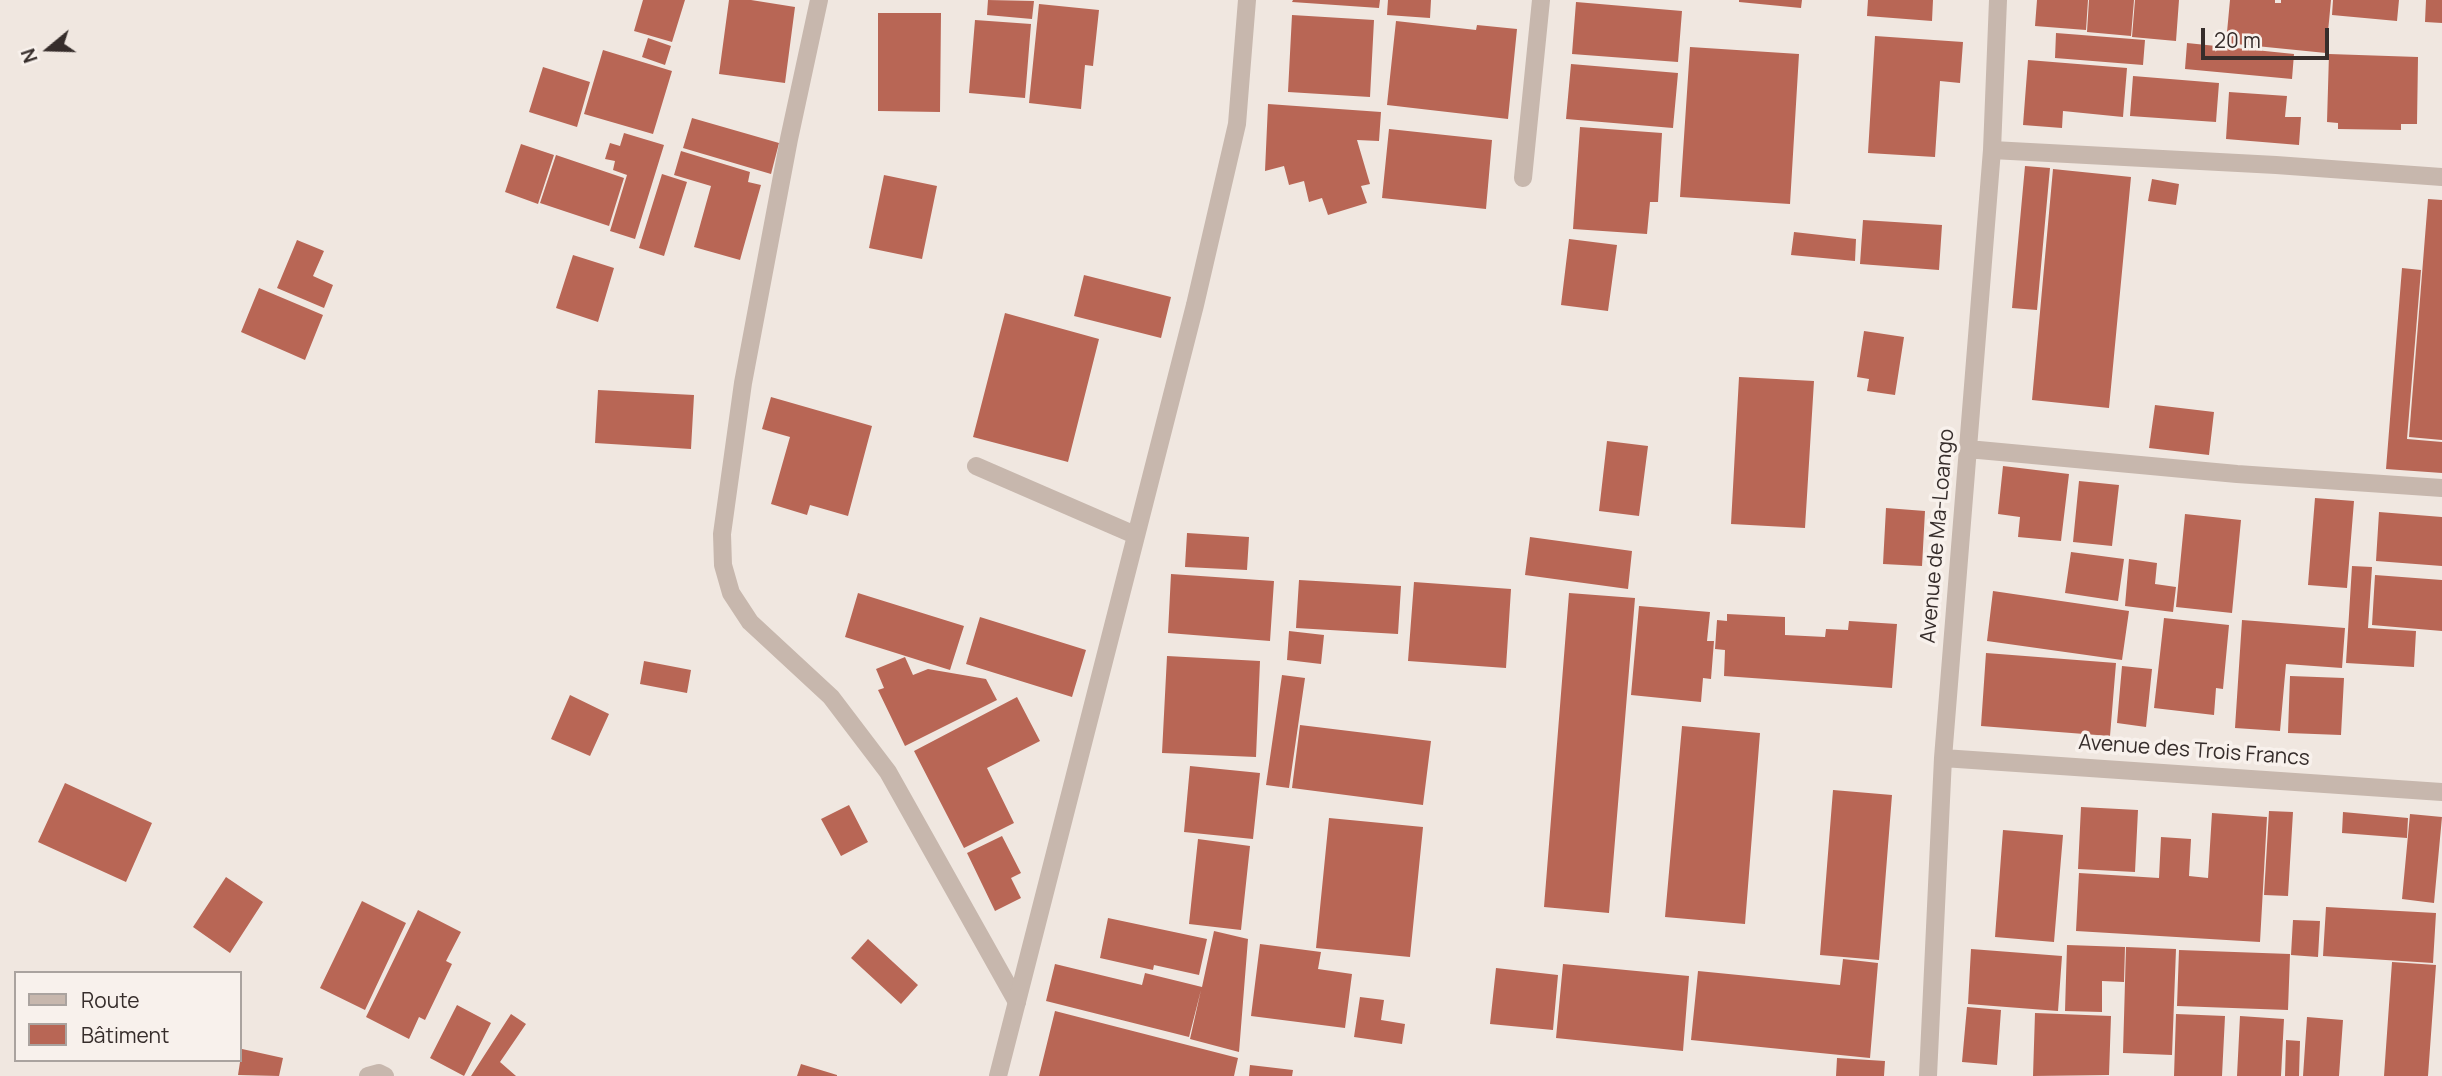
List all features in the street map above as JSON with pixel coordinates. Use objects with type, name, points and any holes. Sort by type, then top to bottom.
[{"type":"street","points":[[819,0],[789,139],[743,383],[722,534],[723,565],[732,593],[750,622],[831,697],[888,772],[1017,1002]]},
{"type":"street","points":[[998,1076],[1195,305],[1237,124],[1247,0]]},
{"type":"street","points":[[1523,177],[1541,0]]},
{"type":"street","name":"Avenue de Ma-Loango","points":[[1928,1076],[1942,758],[1992,150],[1998,0]]},
{"type":"street","points":[[1992,150],[2442,177]]},
{"type":"street","points":[[1968,449],[2238,474],[2442,488]]},
{"type":"street","points":[[976,466],[1135,535]]},
{"type":"street","name":"Avenue des Trois Francs","points":[[1942,758],[2442,792]]},
{"type":"street","points":[[368,1076],[379,1073],[385,1076]]},
{"type":"building","points":[[643,0],[685,0],[672,42],[634,31]]},
{"type":"building","points":[[729,0],[751,0],[795,7],[785,83],[719,74]]},
{"type":"building","points":[[988,0],[1034,1],[1032,19],[987,15]]},
{"type":"building","points":[[1380,0],[1379,8],[1292,2]]},
{"type":"building","points":[[1388,0],[1431,0],[1430,18],[1387,15]]},
{"type":"building","points":[[1739,0],[1802,0],[1801,8]]},
{"type":"building","points":[[1868,0],[1933,0],[1932,21],[1867,16]]},
{"type":"building","points":[[2037,0],[2088,0],[2086,30],[2035,26]]},
{"type":"building","points":[[2089,0],[2134,0],[2131,36],[2087,32]]},
{"type":"building","points":[[2135,0],[2179,0],[2176,41],[2132,37]]},
{"type":"building","points":[[2230,0],[2275,0],[2275,3],[2281,3],[2281,0],[2331,0],[2326,53],[2226,43]]},
{"type":"building","points":[[2333,0],[2399,0],[2397,21],[2332,15]]},
{"type":"building","points":[[2426,0],[2442,0],[2442,23],[2425,22]]},
{"type":"building","points":[[1576,2],[1682,11],[1678,62],[1572,54]]},
{"type":"building","points":[[1039,4],[1099,10],[1093,66],[1085,65],[1081,109],[1029,103]]},
{"type":"building","points":[[878,13],[941,13],[940,112],[878,111]]},
{"type":"building","points":[[1292,15],[1374,20],[1370,97],[1288,92]]},
{"type":"building","points":[[975,20],[1031,24],[1025,98],[969,93]]},
{"type":"building","points":[[1396,21],[1476,30],[1477,25],[1517,29],[1508,119],[1387,105]]},
{"type":"building","points":[[2056,33],[2145,40],[2143,65],[2055,58]]},
{"type":"building","points":[[1875,36],[1963,42],[1960,83],[1940,81],[1935,157],[1868,153]]},
{"type":"building","points":[[648,38],[671,46],[665,65],[642,57]]},
{"type":"building","points":[[2187,43],[2294,54],[2292,79],[2185,69]]},
{"type":"building","points":[[1690,47],[1799,54],[1790,204],[1680,197]]},
{"type":"building","points":[[603,50],[672,71],[653,134],[584,114]]},
{"type":"building","points":[[2329,54],[2418,57],[2417,124],[2401,124],[2401,130],[2338,129],[2338,123],[2327,122]]},
{"type":"building","points":[[2028,60],[2127,68],[2123,117],[2063,111],[2062,128],[2023,125]]},
{"type":"building","points":[[1571,64],[1678,73],[1673,128],[1566,119]]},
{"type":"building","points":[[543,67],[590,82],[577,127],[529,112]]},
{"type":"building","points":[[2133,76],[2219,83],[2216,122],[2130,116]]},
{"type":"building","points":[[2229,92],[2287,96],[2285,117],[2301,117],[2299,145],[2226,139]]},
{"type":"building","points":[[1268,104],[1381,112],[1379,141],[1357,140],[1370,184],[1361,186],[1367,203],[1328,215],[1322,198],[1309,202],[1304,181],[1289,185],[1284,166],[1265,171]]},
{"type":"building","points":[[692,118],[779,143],[771,174],[683,148]]},
{"type":"building","points":[[1580,127],[1662,133],[1658,202],[1650,202],[1647,234],[1573,229]]},
{"type":"building","points":[[1389,129],[1492,140],[1486,209],[1382,198]]},
{"type":"building","points":[[624,133],[664,145],[635,239],[610,231],[627,175],[613,170],[615,161],[605,159],[610,143],[620,146]]},
{"type":"building","points":[[521,144],[554,155],[538,204],[505,192]]},
{"type":"building","points":[[681,151],[750,172],[748,182],[761,185],[740,260],[694,247],[711,186],[674,175]]},
{"type":"building","points":[[556,155],[624,178],[609,226],[540,203]]},
{"type":"building","points":[[2025,166],[2050,168],[2037,310],[2012,308]]},
{"type":"building","points":[[2053,169],[2131,177],[2109,408],[2032,400]]},
{"type":"building","points":[[662,174],[687,182],[664,256],[639,248]]},
{"type":"building","points":[[884,175],[937,186],[922,259],[869,248]]},
{"type":"building","points":[[2152,179],[2179,184],[2176,205],[2148,201]]},
{"type":"building","points":[[2428,199],[2442,200],[2442,440],[2409,437]]},
{"type":"building","points":[[1863,220],[1942,225],[1939,270],[1860,264]]},
{"type":"building","points":[[1794,232],[1856,239],[1855,261],[1791,255]]},
{"type":"building","points":[[1569,239],[1617,245],[1608,311],[1561,305]]},
{"type":"building","points":[[297,240],[324,251],[313,276],[333,285],[324,308],[277,288]]},
{"type":"building","points":[[573,255],[614,268],[598,322],[556,308]]},
{"type":"building","points":[[2402,268],[2421,270],[2407,439],[2442,442],[2442,473],[2386,469]]},
{"type":"building","points":[[1084,275],[1171,297],[1161,338],[1074,316]]},
{"type":"building","points":[[259,288],[323,315],[305,360],[241,332]]},
{"type":"building","points":[[1005,313],[1099,339],[1068,462],[973,437]]},
{"type":"building","points":[[1864,331],[1904,337],[1895,395],[1867,391],[1869,379],[1857,377]]},
{"type":"building","points":[[1739,377],[1814,381],[1805,528],[1731,524]]},
{"type":"building","points":[[598,390],[694,395],[691,449],[595,443]]},
{"type":"building","points":[[771,397],[872,426],[848,516],[810,505],[807,515],[771,504],[790,437],[762,429]]},
{"type":"building","points":[[2155,405],[2214,412],[2209,455],[2149,448]]},
{"type":"building","points":[[1607,441],[1648,446],[1639,516],[1599,511]]},
{"type":"building","points":[[2003,466],[2069,474],[2061,541],[2018,537],[2020,517],[1998,514]]},
{"type":"building","points":[[2079,481],[2119,485],[2112,546],[2073,542]]},
{"type":"building","points":[[2315,498],[2354,501],[2347,588],[2308,585]]},
{"type":"building","points":[[1886,508],[1925,511],[1922,566],[1883,564]]},
{"type":"building","points":[[2379,512],[2442,517],[2442,566],[2376,561]]},
{"type":"building","points":[[2185,514],[2241,520],[2232,613],[2176,607]]},
{"type":"building","points":[[1187,533],[1249,537],[1247,570],[1185,567]]},
{"type":"building","points":[[1530,537],[1632,551],[1628,589],[1525,575]]},
{"type":"building","points":[[2071,552],[2124,559],[2118,601],[2065,593]]},
{"type":"building","points":[[2129,559],[2157,563],[2155,584],[2176,587],[2173,612],[2125,606]]},
{"type":"building","points":[[2352,566],[2372,567],[2368,628],[2416,631],[2414,667],[2346,663]]},
{"type":"building","points":[[1171,574],[1274,581],[1270,641],[1168,633]]},
{"type":"building","points":[[2375,575],[2442,580],[2442,631],[2372,625]]},
{"type":"building","points":[[1299,580],[1401,586],[1398,634],[1296,628]]},
{"type":"building","points":[[1414,582],[1511,589],[1506,668],[1408,661]]},
{"type":"building","points":[[1993,591],[2129,611],[2122,660],[1987,641]]},
{"type":"building","points":[[858,593],[964,626],[950,670],[845,637]]},
{"type":"building","points":[[1569,593],[1635,598],[1609,913],[1544,907]]},
{"type":"building","points":[[1639,606],[1710,612],[1707,641],[1714,641],[1711,679],[1703,678],[1701,702],[1631,695]]},
{"type":"building","points":[[1727,614],[1785,617],[1785,635],[1825,637],[1826,629],[1848,630],[1849,621],[1897,624],[1892,688],[1724,676],[1725,650],[1715,649],[1717,620],[1727,621]]},
{"type":"building","points":[[980,617],[1086,650],[1072,697],[966,664]]},
{"type":"building","points":[[2164,618],[2229,625],[2223,689],[2216,688],[2214,715],[2154,708]]},
{"type":"building","points":[[2242,620],[2345,628],[2342,668],[2286,664],[2280,731],[2235,728]]},
{"type":"building","points":[[1289,631],[1324,635],[1321,664],[1287,660]]},
{"type":"building","points":[[1986,653],[2116,663],[2110,736],[1981,726]]},
{"type":"building","points":[[1167,656],[1260,661],[1256,757],[1162,753]]},
{"type":"building","points":[[905,657],[913,675],[928,669],[986,679],[997,700],[905,746],[878,690],[884,688],[876,669]]},
{"type":"building","points":[[644,661],[691,670],[687,693],[640,684]]},
{"type":"building","points":[[2122,666],[2152,669],[2146,727],[2117,723]]},
{"type":"building","points":[[1282,675],[1305,678],[1289,788],[1266,785]]},
{"type":"building","points":[[2290,676],[2344,678],[2341,735],[2288,733]]},
{"type":"building","points":[[570,695],[609,714],[590,756],[551,739]]},
{"type":"building","points":[[1017,697],[1040,741],[987,768],[1014,823],[964,848],[914,751]]},
{"type":"building","points":[[1300,725],[1431,741],[1423,805],[1292,788]]},
{"type":"building","points":[[1682,726],[1760,733],[1745,924],[1665,917]]},
{"type":"building","points":[[1190,766],[1260,773],[1253,839],[1184,832]]},
{"type":"building","points":[[65,783],[152,823],[126,882],[38,842]]},
{"type":"building","points":[[1833,790],[1892,795],[1879,960],[1820,955]]},
{"type":"building","points":[[849,805],[868,842],[841,856],[821,819]]},
{"type":"building","points":[[2081,807],[2138,810],[2135,872],[2078,869]]},
{"type":"building","points":[[2269,811],[2293,812],[2288,896],[2264,895]]},
{"type":"building","points":[[2343,812],[2408,818],[2407,838],[2342,833]]},
{"type":"building","points":[[2212,813],[2267,817],[2260,942],[2076,931],[2079,873],[2159,878],[2161,837],[2191,839],[2189,876],[2208,878]]},
{"type":"building","points":[[2410,814],[2442,817],[2434,903],[2402,899]]},
{"type":"building","points":[[1329,818],[1423,827],[1410,957],[1316,948]]},
{"type":"building","points":[[2003,830],[2063,835],[2054,942],[1995,937]]},
{"type":"building","points":[[1002,836],[1021,873],[1011,878],[1021,898],[995,911],[967,853]]},
{"type":"building","points":[[1198,839],[1250,846],[1241,930],[1189,924]]},
{"type":"building","points":[[226,877],[263,902],[230,953],[193,927]]},
{"type":"building","points":[[362,901],[406,923],[365,1010],[320,988]]},
{"type":"building","points":[[2326,907],[2436,913],[2433,963],[2323,956]]},
{"type":"building","points":[[418,910],[461,932],[446,961],[452,964],[425,1020],[419,1017],[409,1039],[366,1017]]},
{"type":"building","points":[[1108,918],[1207,939],[1199,975],[1154,965],[1153,970],[1100,958]]},
{"type":"building","points":[[2293,920],[2320,921],[2318,957],[2291,955]]},
{"type":"building","points":[[1214,931],[1248,939],[1239,1052],[1190,1039],[1201,990],[1189,1037],[1046,1001],[1055,964],[1142,985],[1145,973],[1202,987]]},
{"type":"building","points":[[868,939],[918,985],[901,1004],[851,958]]},
{"type":"building","points":[[1260,944],[1321,952],[1318,969],[1352,974],[1345,1028],[1251,1016]]},
{"type":"building","points":[[2067,945],[2125,947],[2124,982],[2102,981],[2102,1012],[2065,1011]]},
{"type":"building","points":[[2126,947],[2176,949],[2172,1055],[2123,1053]]},
{"type":"building","points":[[1971,949],[2062,956],[2058,1011],[1968,1004]]},
{"type":"building","points":[[2179,950],[2290,954],[2288,1010],[2177,1006]]},
{"type":"building","points":[[1843,959],[1878,963],[1870,1058],[1691,1040],[1698,971],[1840,985]]},
{"type":"building","points":[[2392,962],[2436,965],[2428,1076],[2384,1076]]},
{"type":"building","points":[[1563,964],[1689,976],[1683,1051],[1556,1038]]},
{"type":"building","points":[[1496,968],[1558,975],[1553,1030],[1490,1024]]},
{"type":"building","points":[[1360,997],[1384,1000],[1381,1020],[1405,1024],[1402,1044],[1354,1037]]},
{"type":"building","points":[[457,1005],[491,1023],[464,1076],[430,1058]]},
{"type":"building","points":[[1967,1007],[2001,1010],[1997,1065],[1962,1062]]},
{"type":"building","points":[[1055,1011],[1238,1058],[1234,1076],[1039,1076]]},
{"type":"building","points":[[2035,1013],[2111,1016],[2109,1075],[2033,1076]]},
{"type":"building","points":[[511,1014],[526,1024],[500,1062],[516,1076],[471,1076]]},
{"type":"building","points":[[2176,1014],[2225,1016],[2222,1076],[2174,1076]]},
{"type":"building","points":[[2240,1016],[2284,1019],[2281,1076],[2237,1076]]},
{"type":"building","points":[[2307,1017],[2343,1020],[2339,1076],[2303,1076]]},
{"type":"building","points":[[2286,1040],[2300,1041],[2299,1076],[2285,1076]]},
{"type":"building","points":[[242,1049],[283,1058],[279,1076],[238,1075]]},
{"type":"building","points":[[1837,1058],[1885,1061],[1884,1076],[1836,1076]]},
{"type":"building","points":[[801,1064],[837,1075],[837,1076],[797,1076]]},
{"type":"building","points":[[1250,1065],[1293,1070],[1292,1076],[1249,1076]]}]
